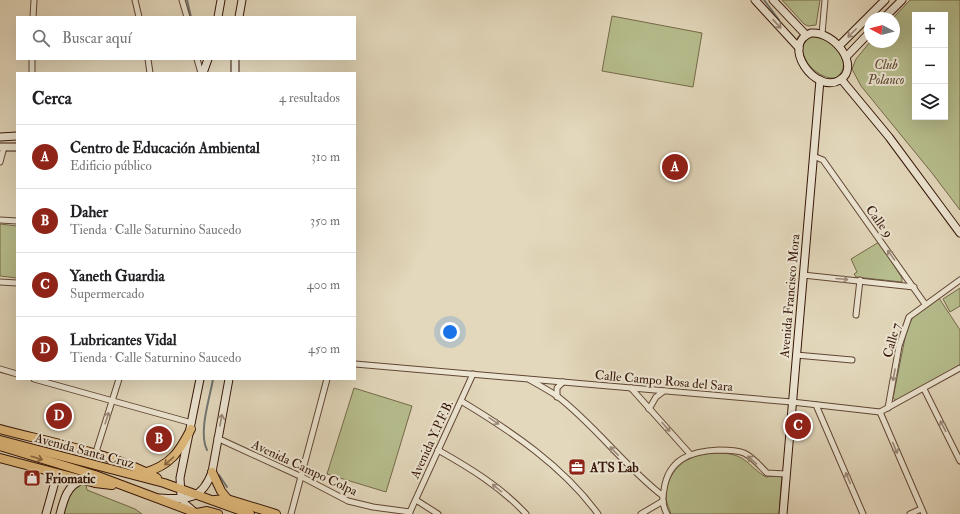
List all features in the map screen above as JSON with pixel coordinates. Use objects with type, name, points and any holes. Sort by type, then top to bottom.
[{"type":"main road","points":[[133,475],[163,466],[173,458],[191,426]]},
{"type":"main road","name":"Avenida Santa Cruz","points":[[0,429],[95,455],[146,472],[164,483]]},
{"type":"main road","name":"Avenida Santa Cruz","points":[[0,441],[164,483],[210,501],[250,514]]},
{"type":"main road","name":"Avenida Santa Cruz","points":[[0,441],[197,513],[207,511],[218,514]]},
{"type":"main road","name":"Avenida Santa Cruz","points":[[0,458],[82,480],[125,486]]},
{"type":"main road","points":[[212,472],[218,486],[227,500],[238,510]]},
{"type":"main road","name":"Avenida Santa Cruz","points":[[210,501],[227,500],[276,514]]},
{"type":"street","points":[[33,16],[34,0]]},
{"type":"street","points":[[135,0],[139,16]]},
{"type":"street","points":[[182,0],[187,16]]},
{"type":"street","points":[[218,16],[221,0]]},
{"type":"street","points":[[238,16],[242,0]]},
{"type":"street","points":[[755,0],[799,48]]},
{"type":"street","points":[[773,0],[806,35]]},
{"type":"street","points":[[822,34],[825,0]]},
{"type":"street","points":[[839,46],[884,0]]},
{"type":"street","points":[[890,12],[902,0]]},
{"type":"street","points":[[822,34],[839,46],[846,57],[846,71],[841,79],[835,82],[820,80],[802,65],[799,48],[801,40],[806,35],[822,34]]},
{"type":"street","points":[[846,57],[864,38]]},
{"type":"street","points":[[32,60],[32,72]]},
{"type":"street","points":[[148,60],[150,72]]},
{"type":"street","points":[[197,60],[202,72]]},
{"type":"street","points":[[202,72],[208,60]]},
{"type":"street","points":[[235,60],[235,72]]},
{"type":"street","points":[[841,79],[894,143],[960,233]]},
{"type":"street","name":"Avenida Francisco Mora","points":[[783,514],[820,80]]},
{"type":"street","points":[[0,137],[16,136]]},
{"type":"street","points":[[0,162],[2,147],[16,147]]},
{"type":"street","name":"Calle 9","points":[[813,156],[823,160],[925,304]]},
{"type":"street","points":[[0,220],[16,221]]},
{"type":"street","points":[[803,275],[914,287]]},
{"type":"street","points":[[856,315],[860,280]]},
{"type":"street","name":"Calle 7","points":[[888,408],[899,346],[909,317],[960,280]]},
{"type":"street","points":[[0,282],[16,283]]},
{"type":"street","points":[[796,355],[852,360]]},
{"type":"street","name":"Calle Campo Rosa del Sara","points":[[356,364],[792,402],[880,412]]},
{"type":"street","points":[[910,514],[922,512],[880,412],[960,368]]},
{"type":"street","points":[[0,369],[16,374]]},
{"type":"street","name":"Avenida Y.P.F.B.","points":[[410,513],[473,374]]},
{"type":"street","points":[[528,378],[557,397],[663,499]]},
{"type":"street","points":[[37,380],[191,426]]},
{"type":"street","points":[[95,455],[119,380]]},
{"type":"street","points":[[197,513],[182,498],[180,478],[200,380]]},
{"type":"street","points":[[156,498],[182,498],[196,495],[207,485],[212,472],[229,380]]},
{"type":"street","points":[[291,514],[327,380]]},
{"type":"street","points":[[557,397],[557,388],[563,382]]},
{"type":"street","points":[[631,388],[690,454]]},
{"type":"street","points":[[924,389],[960,461]]},
{"type":"street","points":[[649,409],[656,397],[664,391]]},
{"type":"street","points":[[461,401],[490,418],[540,456],[571,484],[596,513]]},
{"type":"street","points":[[816,405],[863,514]]},
{"type":"street","name":"Avenida Campo Colpa","points":[[217,438],[302,477],[348,501],[410,513]]},
{"type":"street","points":[[438,450],[495,486],[526,514]]},
{"type":"street","points":[[667,514],[663,499],[665,482],[671,470],[679,461],[690,454],[707,450],[734,450],[750,456],[767,473],[786,474]]},
{"type":"street","points":[[46,514],[56,478],[53,472]]},
{"type":"street","points":[[49,504],[61,511],[68,488],[74,482],[82,480]]},
{"type":"street","points":[[641,514],[663,499]]},
{"type":"street","points":[[416,500],[438,514]]},
{"type":"green space","points":[[782,0],[820,0],[816,25],[808,26],[804,24]]},
{"type":"green space","name":"Club Polanco","points":[[910,0],[960,0],[960,210],[932,173],[861,86],[852,69],[856,59],[865,48],[900,48],[900,12],[899,12]]},
{"type":"green space","points":[[612,16],[702,33],[693,87],[602,71]]},
{"type":"green space","points":[[809,37],[817,37],[825,40],[838,50],[844,65],[842,72],[836,78],[829,78],[821,75],[808,64],[802,49],[804,43]]},
{"type":"green space","points":[[0,224],[16,226],[16,278],[0,276]]},
{"type":"green space","points":[[879,242],[902,278],[902,282],[856,277],[854,274],[857,272],[851,259]]},
{"type":"green space","points":[[960,288],[960,306],[950,312],[943,299]]},
{"type":"green space","points":[[939,298],[960,330],[960,365],[897,401],[893,398],[907,328],[913,317]]},
{"type":"green space","points":[[354,388],[412,406],[386,492],[327,474]]},
{"type":"green space","points":[[722,453],[737,456],[766,477],[782,475],[779,514],[671,514],[666,493],[669,481],[675,470],[689,458],[705,454]]},
{"type":"green space","points":[[81,483],[86,485],[87,490],[135,509],[142,514],[61,514],[69,491]]},
{"type":"waterway","points":[[187,0],[191,16]]},
{"type":"waterway","points":[[764,0],[779,20]]},
{"type":"waterway","points":[[207,450],[204,425],[213,380]]},
{"type":"waterway","points":[[219,475],[227,487]]},
{"type":"place","name":"Centro de Educación Ambiental","points":[[675,167]]},
{"type":"place","name":"Lubricantes Vidal","points":[[59,416]]},
{"type":"place","name":"Yaneth Guardia","points":[[798,426]]},
{"type":"place","name":"Daher","points":[[159,439]]},
{"type":"place","name":"ATS Lab","points":[[577,467]]},
{"type":"place","name":"Friomatic","points":[[32,478]]}]
